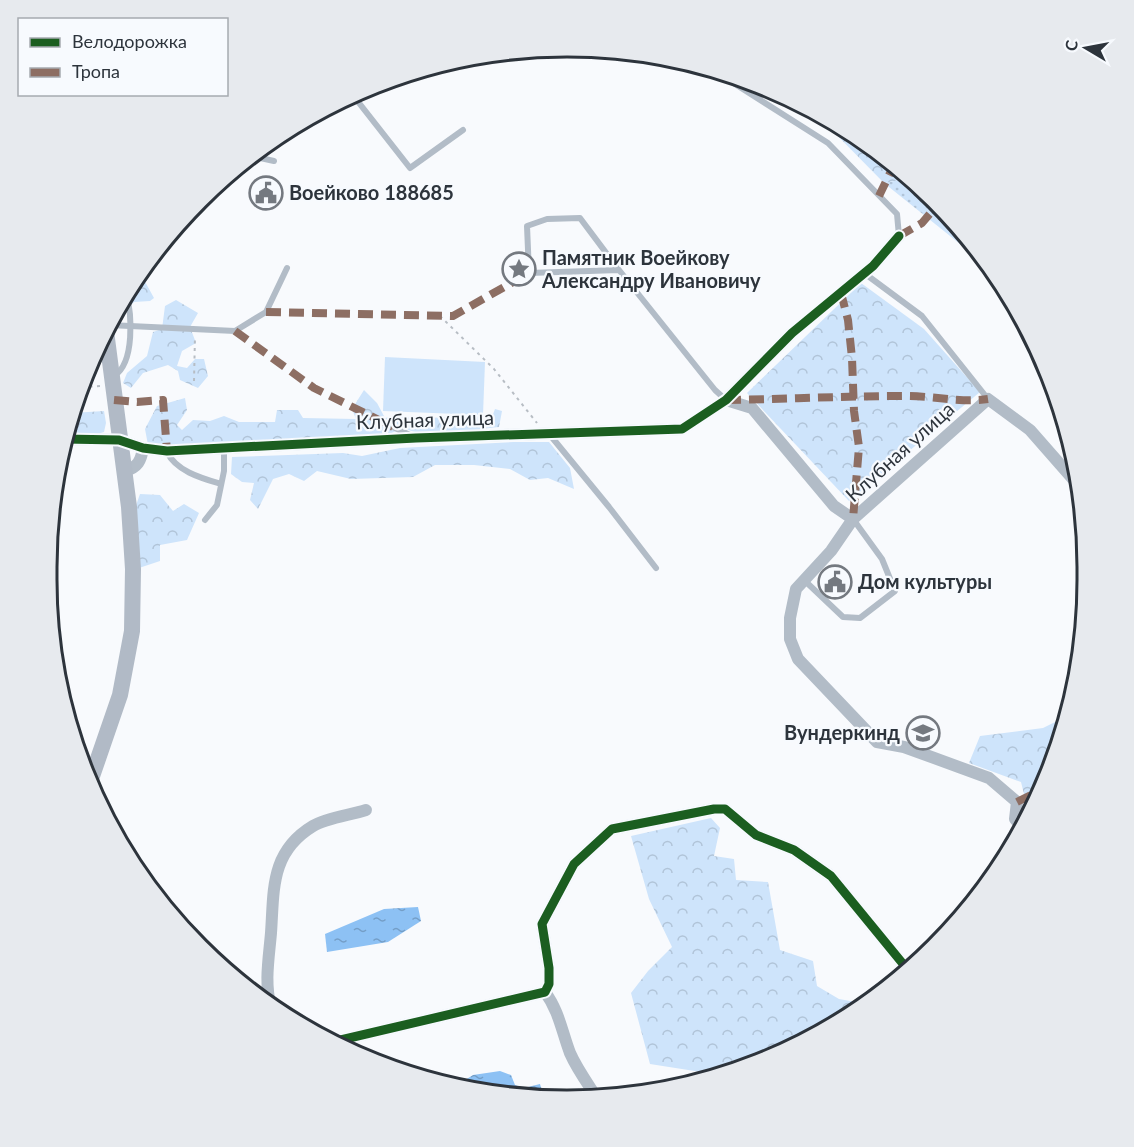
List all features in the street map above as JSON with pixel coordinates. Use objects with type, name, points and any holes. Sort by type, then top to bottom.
[{"type":"street","points":[[726,400],[792,333],[873,266],[899,236]]},
{"type":"street","points":[[94,770],[120,695],[132,631],[133,569],[125,471],[108,346]]},
{"type":"street","points":[[988,399],[1030,430],[1068,473]]},
{"type":"street","name":"Клубная улица","points":[[73,439],[119,440],[143,448],[167,451],[416,438],[682,429],[726,400],[752,408],[834,506],[853,519],[988,399]]},
{"type":"street","points":[[125,471],[134,468],[141,459],[143,448]]},
{"type":"street","points":[[853,519],[831,551],[796,589],[790,618],[790,639],[798,659],[877,742],[904,747],[989,778],[1017,802],[1016,821]]},
{"type":"street","points":[[545,992],[549,984],[549,968],[542,924],[574,864],[612,829],[714,808],[725,809],[756,835],[794,850],[831,876],[903,963]]},
{"type":"street","points":[[268,993],[274,880],[280,858],[296,839],[314,825],[366,810]]},
{"type":"street","points":[[345,1039],[545,992]]},
{"type":"street","points":[[545,992],[552,1001],[571,1054],[592,1089]]},
{"type":"lane","points":[[741,88],[828,143],[897,214],[899,236]]},
{"type":"lane","points":[[358,102],[410,168],[463,130]]},
{"type":"lane","points":[[262,158],[274,161]]},
{"type":"lane","points":[[619,270],[529,273],[527,226],[547,219],[580,218],[619,270],[726,400]]},
{"type":"lane","points":[[118,325],[235,331],[266,312],[287,268]]},
{"type":"lane","points":[[864,273],[922,315],[988,399]]},
{"type":"lane","points":[[111,381],[120,372],[128,355],[130,326],[128,308]]},
{"type":"lane","points":[[393,427],[416,438]]},
{"type":"lane","points":[[548,433],[656,568]]},
{"type":"lane","points":[[205,519],[217,505],[224,471],[224,448]]},
{"type":"lane","points":[[167,451],[172,463],[202,478],[221,484]]},
{"type":"lane","points":[[804,580],[843,617],[860,618],[895,591],[882,559],[853,519]]},
{"type":"path","points":[[440,316],[494,369],[548,433]]},
{"type":"path","points":[[194,381],[195,330]]},
{"type":"path","points":[[91,385],[111,381]]},
{"type":"green space","points":[[835,134],[877,162],[899,180],[884,183]]},
{"type":"green space","points":[[899,180],[928,206],[963,246],[884,183]]},
{"type":"green space","points":[[145,281],[154,298],[150,301],[134,302],[127,309]]},
{"type":"green space","points":[[861,283],[924,329],[980,392],[849,501],[747,393]]},
{"type":"green space","points":[[176,300],[198,313],[190,327],[196,343],[182,351],[177,366],[187,368],[195,359],[204,359],[208,376],[198,388],[180,380],[178,371],[168,365],[143,373],[131,388],[123,383],[127,373],[147,356],[153,332],[162,329],[165,306]]},
{"type":"green space","points":[[385,357],[485,362],[483,415],[383,411]]},
{"type":"green space","points":[[364,390],[377,403],[385,418],[399,415],[416,419],[460,416],[492,417],[495,409],[502,411],[499,427],[438,434],[414,432],[403,428],[387,435],[179,448],[148,445],[145,429],[157,406],[185,398],[187,410],[177,425],[182,430],[193,420],[210,421],[224,416],[239,422],[275,422],[277,410],[298,410],[303,418],[356,419],[352,409]]},
{"type":"green space","points":[[104,411],[106,423],[104,432],[91,436],[75,432],[81,412]]},
{"type":"green space","points":[[549,442],[570,468],[574,489],[548,478],[530,480],[510,469],[474,465],[435,465],[413,477],[351,479],[317,471],[304,481],[289,474],[273,479],[258,509],[250,500],[254,483],[242,482],[231,474],[232,457],[343,453],[362,456],[400,448]]},
{"type":"green space","points":[[140,494],[160,495],[173,511],[184,504],[199,513],[187,540],[160,545],[160,561],[139,568],[133,514]]},
{"type":"green space","points":[[1057,721],[1026,802],[1021,782],[969,763],[980,736],[1043,728]]},
{"type":"green space","points":[[711,818],[720,828],[714,856],[734,859],[736,880],[768,882],[780,950],[813,961],[817,986],[839,999],[853,1002],[793,1037],[731,1063],[702,1072],[650,1064],[631,993],[648,971],[672,947],[649,899],[631,836]]},
{"type":"water","points":[[418,907],[421,921],[388,942],[327,952],[325,934],[384,909]]},
{"type":"water","points":[[500,1071],[511,1075],[515,1085],[524,1088],[540,1084],[541,1089],[534,1089],[500,1086],[466,1080],[473,1075]]},
{"type":"marked path","points":[[879,196],[890,173]]},
{"type":"marked path","points":[[899,236],[922,223],[932,211]]},
{"type":"marked path","points":[[266,312],[453,316],[529,273]]},
{"type":"marked path","points":[[841,293],[848,320],[854,411],[859,447],[853,519]]},
{"type":"marked path","points":[[235,331],[314,388],[393,427]]},
{"type":"marked path","points":[[726,400],[861,396],[988,399]]},
{"type":"marked path","points":[[114,400],[137,402],[163,400],[167,451]]},
{"type":"marked path","points":[[1017,802],[1028,796]]},
{"type":"cycle path","points":[[73,439],[119,440],[143,448],[167,451],[416,438],[682,429],[726,400],[792,333],[873,266],[899,236]]},
{"type":"cycle path","points":[[345,1039],[545,992],[549,984],[549,968],[542,924],[574,864],[612,829],[714,809],[725,809],[756,835],[794,850],[831,876],[903,963]]},
{"type":"place","name":"Воейково 188685","points":[[266,193]]},
{"type":"place","name":"Памятник Воейкову Александру Ивановичу","points":[[519,269]]},
{"type":"place","name":"Дом культуры","points":[[835,582]]},
{"type":"place","name":"Вундеркинд","points":[[923,733]]}]
